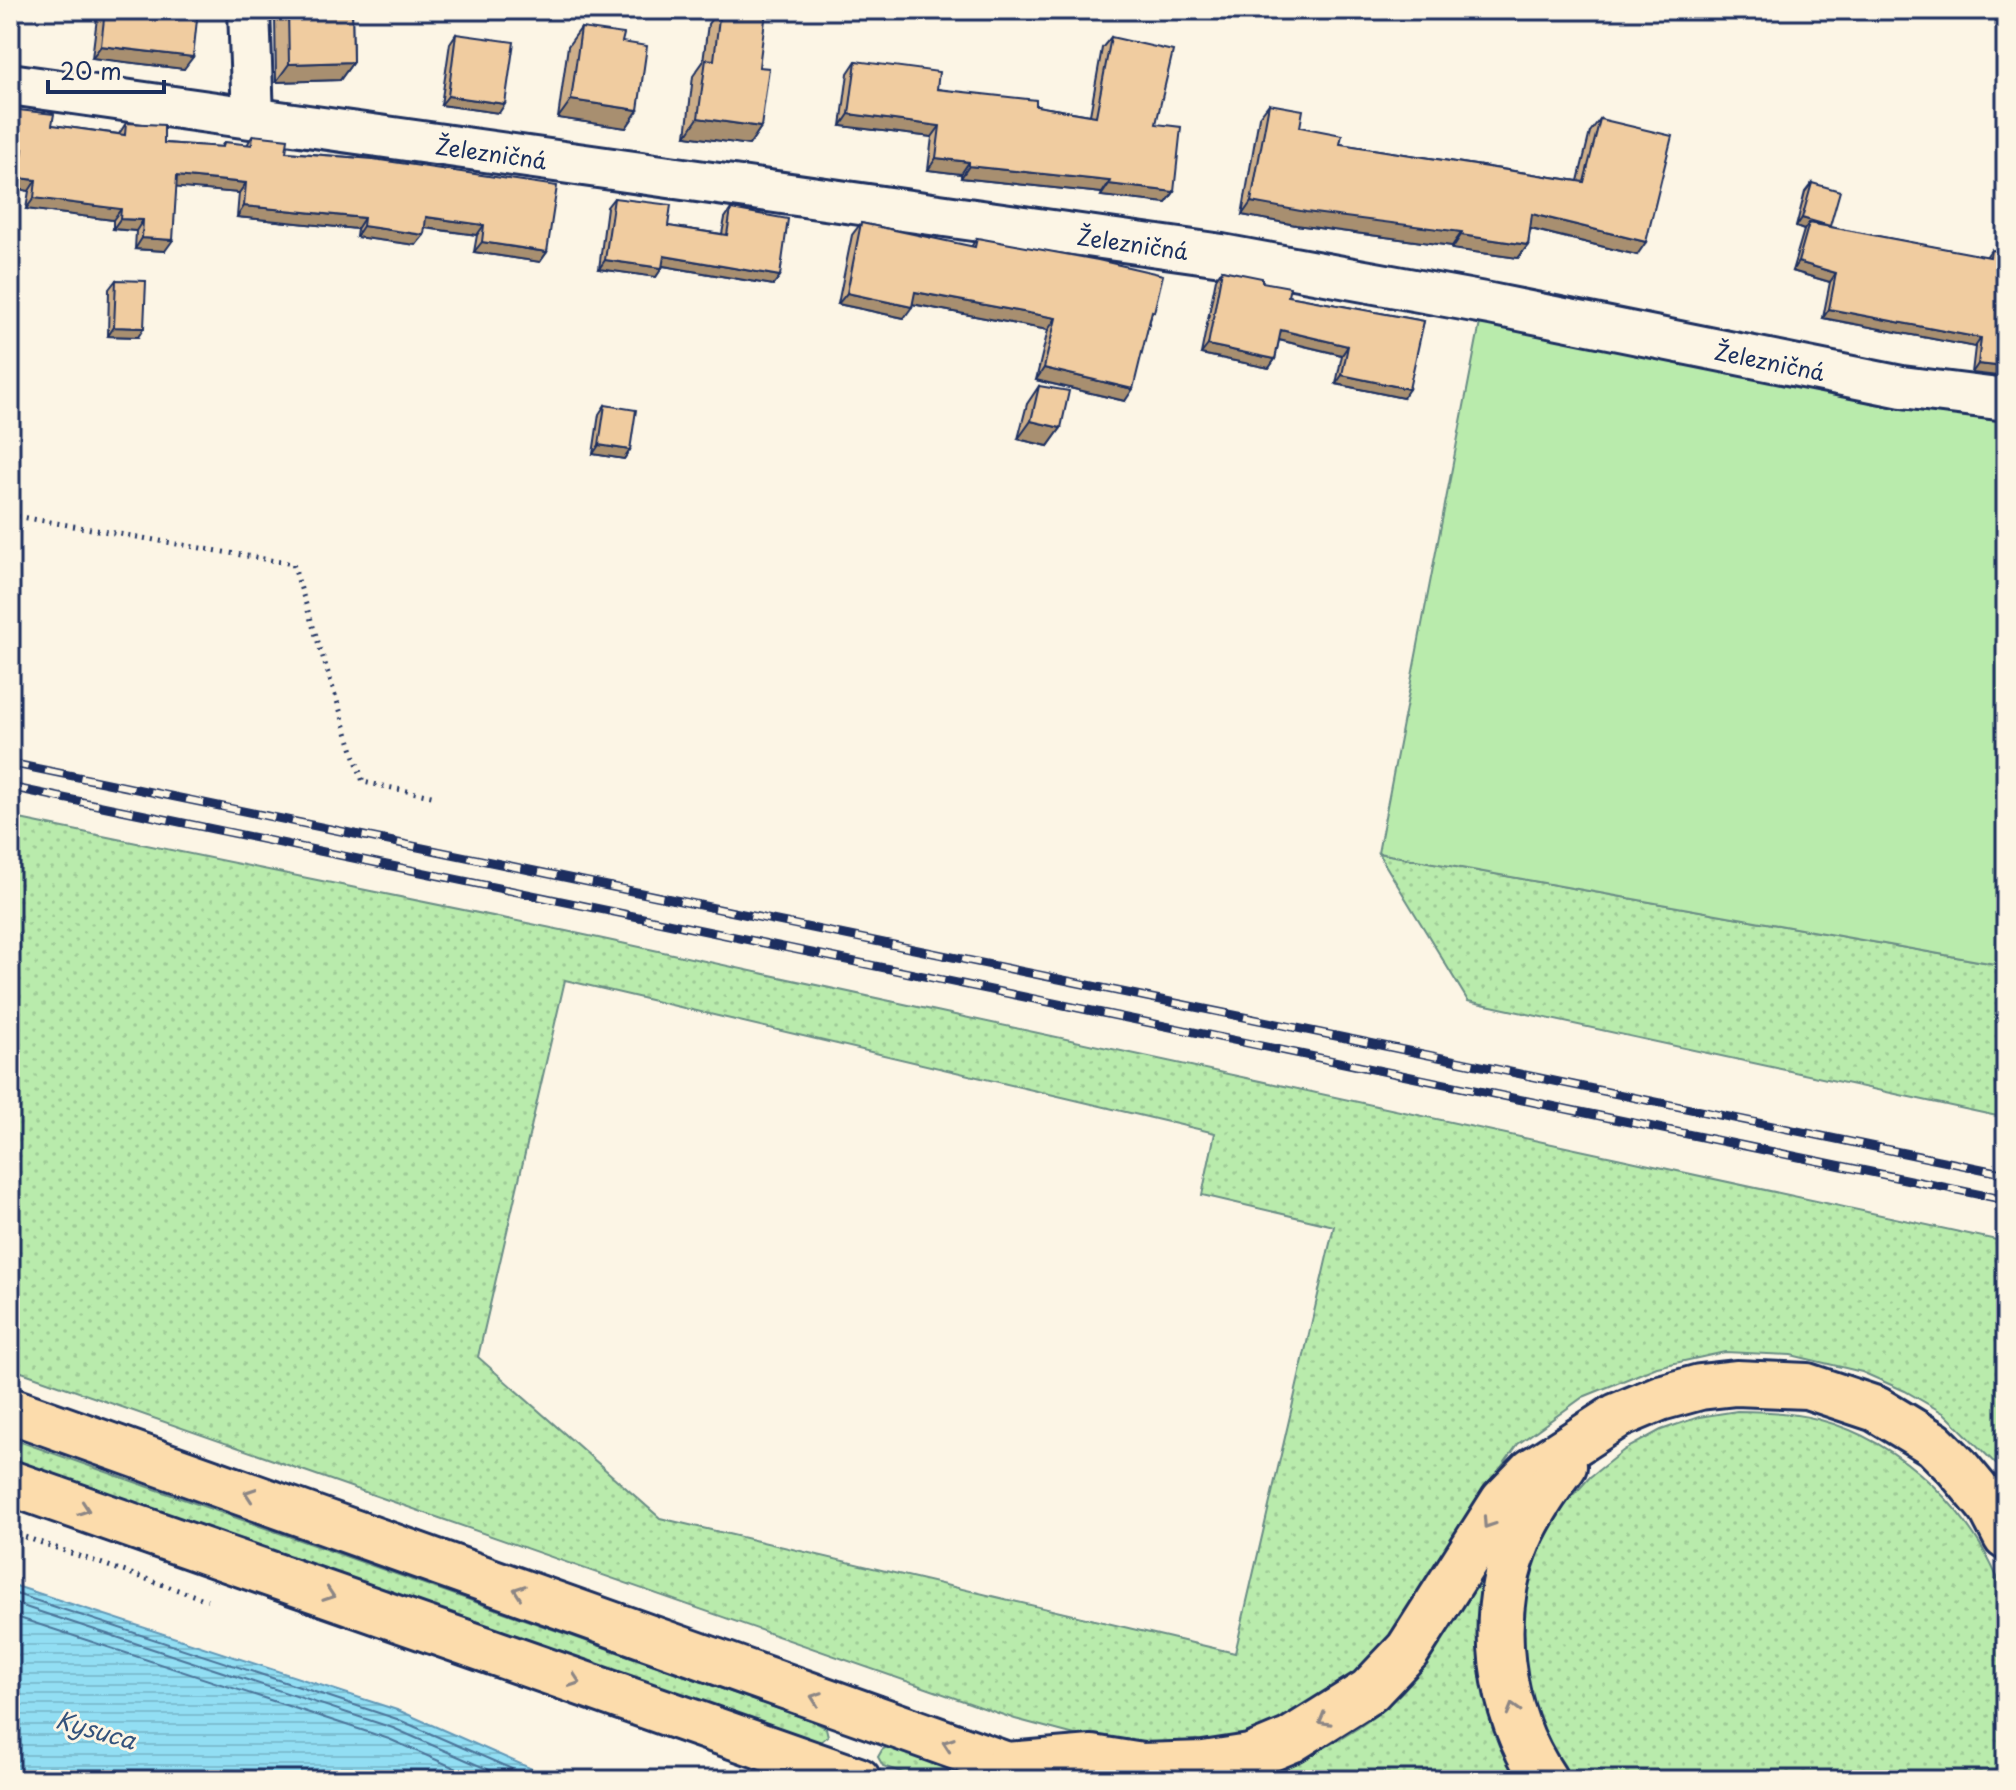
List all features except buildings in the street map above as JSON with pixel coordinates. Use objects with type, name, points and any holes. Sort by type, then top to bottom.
[{"type":"main road","points":[[1007,1765],[1092,1758],[1142,1766],[1204,1764],[1250,1757],[1318,1724],[1369,1691],[1408,1650],[1468,1553],[1512,1491],[1532,1471],[1617,1416],[1660,1398],[1700,1387],[1736,1383],[1807,1386],[1876,1409],[1934,1444],[1991,1508],[2006,1537]]},
{"type":"main road","points":[[10,1410],[1049,1780]]},
{"type":"main road","points":[[1545,1780],[1530,1758],[1514,1715],[1504,1673],[1500,1627],[1503,1602],[1518,1541],[1540,1497],[1587,1436]]},
{"type":"main road","points":[[10,1483],[858,1780]]},
{"type":"street","points":[[249,10],[253,117]]},
{"type":"street","name":"Železničná","points":[[10,84],[1222,255],[1490,304],[1902,387],[2006,400]]},
{"type":"path","points":[[10,515],[293,564],[363,782],[436,797]]},
{"type":"path","points":[[10,1532],[65,1551]]},
{"type":"green space","points":[[1480,323],[2006,412],[2006,966],[1378,853]]},
{"type":"green space","points":[[10,817],[566,931],[2006,1242],[2006,1474],[1945,1414],[1905,1391],[1862,1372],[1791,1355],[1725,1352],[1657,1367],[1583,1397],[1518,1444],[1457,1529],[1393,1635],[1358,1674],[1312,1707],[1263,1729],[1213,1746],[1120,1747],[1015,1719],[10,1368]],"holes":[[[565,980],[1215,1133],[1202,1195],[1334,1226],[1235,1653],[660,1518],[478,1357]]]},
{"type":"green space","points":[[1378,853],[2006,966],[2006,1118],[1468,1001]]},
{"type":"green space","points":[[1737,1411],[1797,1415],[1849,1430],[1880,1445],[1908,1464],[1957,1511],[1977,1539],[2006,1600],[2006,1780],[1564,1780],[1517,1670],[1526,1584],[1541,1544],[1563,1507],[1590,1477],[1624,1450],[1661,1430],[1699,1417]]},
{"type":"green space","points":[[10,1438],[813,1721],[826,1728],[828,1736],[819,1743],[10,1459]]},
{"type":"green space","points":[[1483,1564],[1492,1567],[1481,1642],[1485,1695],[1503,1750],[1519,1780],[1241,1780],[1327,1746],[1366,1722],[1401,1693],[1446,1631]]},
{"type":"green space","points":[[888,1746],[982,1780],[923,1780],[883,1766],[878,1757]]},
{"type":"water","name":"Kysuca","points":[[10,1584],[400,1711],[557,1780],[10,1780]]},
{"type":"railway","points":[[10,763],[2006,1174]]},
{"type":"railway","points":[[10,787],[2006,1200]]}]
